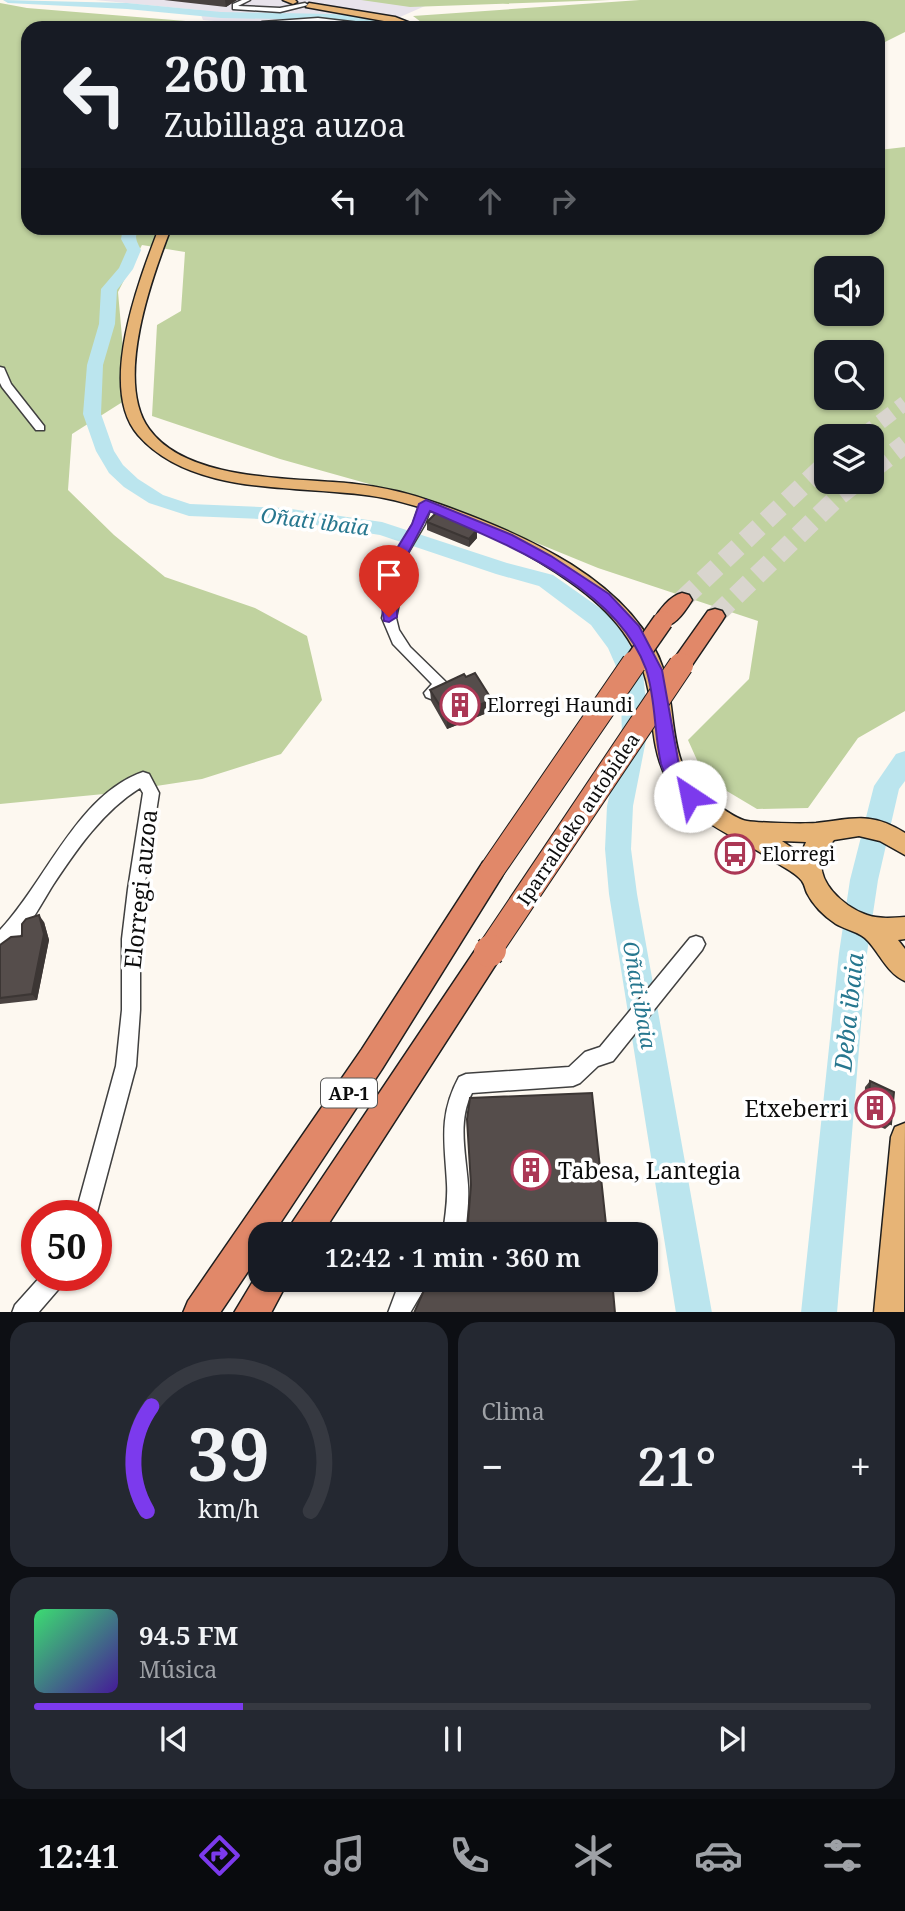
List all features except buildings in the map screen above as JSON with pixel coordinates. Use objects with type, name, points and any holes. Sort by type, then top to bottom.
[{"type":"highway","name":"AP-1","points":[[200,1312],[372,1059],[492,870],[663,621],[682,600]]},
{"type":"highway","name":"Iparraldeko autobidea","points":[[311,1222],[715,616]]},
{"type":"highway","points":[[251,1312],[264,1292]]},
{"type":"main road","points":[[307,5],[321,1],[330,8]]},
{"type":"main road","points":[[292,5],[330,8],[400,21]]},
{"type":"main road","points":[[163,235],[139,302],[131,354],[129,397],[144,434],[181,462],[206,471],[266,481],[380,493],[426,504],[507,539],[603,597],[634,630],[654,670],[671,766],[681,786],[715,815],[811,874]]},
{"type":"main road","points":[[743,830],[827,832],[842,827],[859,826],[877,829],[901,840]]},
{"type":"main road","points":[[827,832],[813,850],[811,874],[820,894],[836,912],[848,920],[891,934],[905,970]]},
{"type":"main road","points":[[889,1312],[905,1137]]},
{"type":"street","points":[[247,0],[234,5],[235,8],[274,10],[292,5],[341,14],[356,21]]},
{"type":"street","points":[[257,1],[267,9],[274,10]]},
{"type":"street","points":[[292,21],[332,21]]},
{"type":"street","points":[[0,370],[6,385],[40,428]]},
{"type":"street","points":[[426,504],[419,524],[396,563],[399,581],[389,608],[391,626],[404,649],[442,685],[431,693]]},
{"type":"street","name":"Elorregi auzoa","points":[[0,944],[19,923],[64,856],[104,808],[129,785],[143,779],[151,793],[132,926],[131,1010],[126,1066],[89,1200]]},
{"type":"street","points":[[455,1222],[458,1201],[453,1126],[456,1098],[466,1084],[573,1076],[592,1059],[606,1054],[696,944]]},
{"type":"street","points":[[23,1312],[42,1291]]},
{"type":"street","points":[[399,1312],[409,1292]]},
{"type":"shaded area","points":[[95,0],[385,0],[425,6],[391,21],[214,21],[203,20],[199,10]]},
{"type":"green space","points":[[361,0],[610,0],[410,7]]},
{"type":"green space","points":[[640,0],[905,0],[905,32],[885,42],[885,21],[420,21],[413,16]]},
{"type":"green space","points":[[0,3],[27,8],[185,21],[21,21],[21,235],[885,235],[885,149],[905,147],[905,711],[858,738],[808,808],[757,809],[705,778],[688,740],[749,679],[758,621],[598,568],[444,505],[280,459],[152,416],[157,325],[181,311],[185,252],[142,245],[118,292],[124,360],[124,401],[72,434],[68,490],[114,535],[165,577],[255,608],[307,636],[322,700],[281,754],[202,779],[104,794],[0,804]]},
{"type":"waterway","name":"Oñati ibaia","points":[[8,0],[127,6],[221,15],[331,17],[374,21]]},
{"type":"waterway","name":"Oñati ibaia","points":[[128,235],[134,250],[126,269],[109,289],[107,324],[95,365],[92,414],[105,451],[116,469],[131,483],[156,499],[189,510],[284,514],[382,529],[503,569],[546,580],[599,619],[618,644],[631,673],[634,740],[620,806],[618,849],[623,894],[694,1312]]},
{"type":"waterway","name":"Deba ibaia","points":[[819,1312],[853,953],[864,880],[887,786],[905,761]]},
{"type":"tunnel","points":[[878,424],[905,403]]},
{"type":"tunnel","points":[[884,461],[905,444]]},
{"type":"tunnel","points":[[682,600],[814,475]]},
{"type":"tunnel","points":[[715,616],[842,494]]},
{"type":"place","name":"Elorregi Haundi","points":[[460,705]]},
{"type":"place","name":"Elorregi","points":[[735,854]]},
{"type":"place","name":"Etxeberri","points":[[875,1108]]},
{"type":"place","name":"Tabesa, Lantegia","points":[[531,1170]]},
{"type":"route","points":[[389,617],[389,608],[399,581],[396,563],[419,524],[426,504],[507,539],[545,560],[603,597],[634,630],[654,670],[671,766],[681,786],[690,796]]}]
